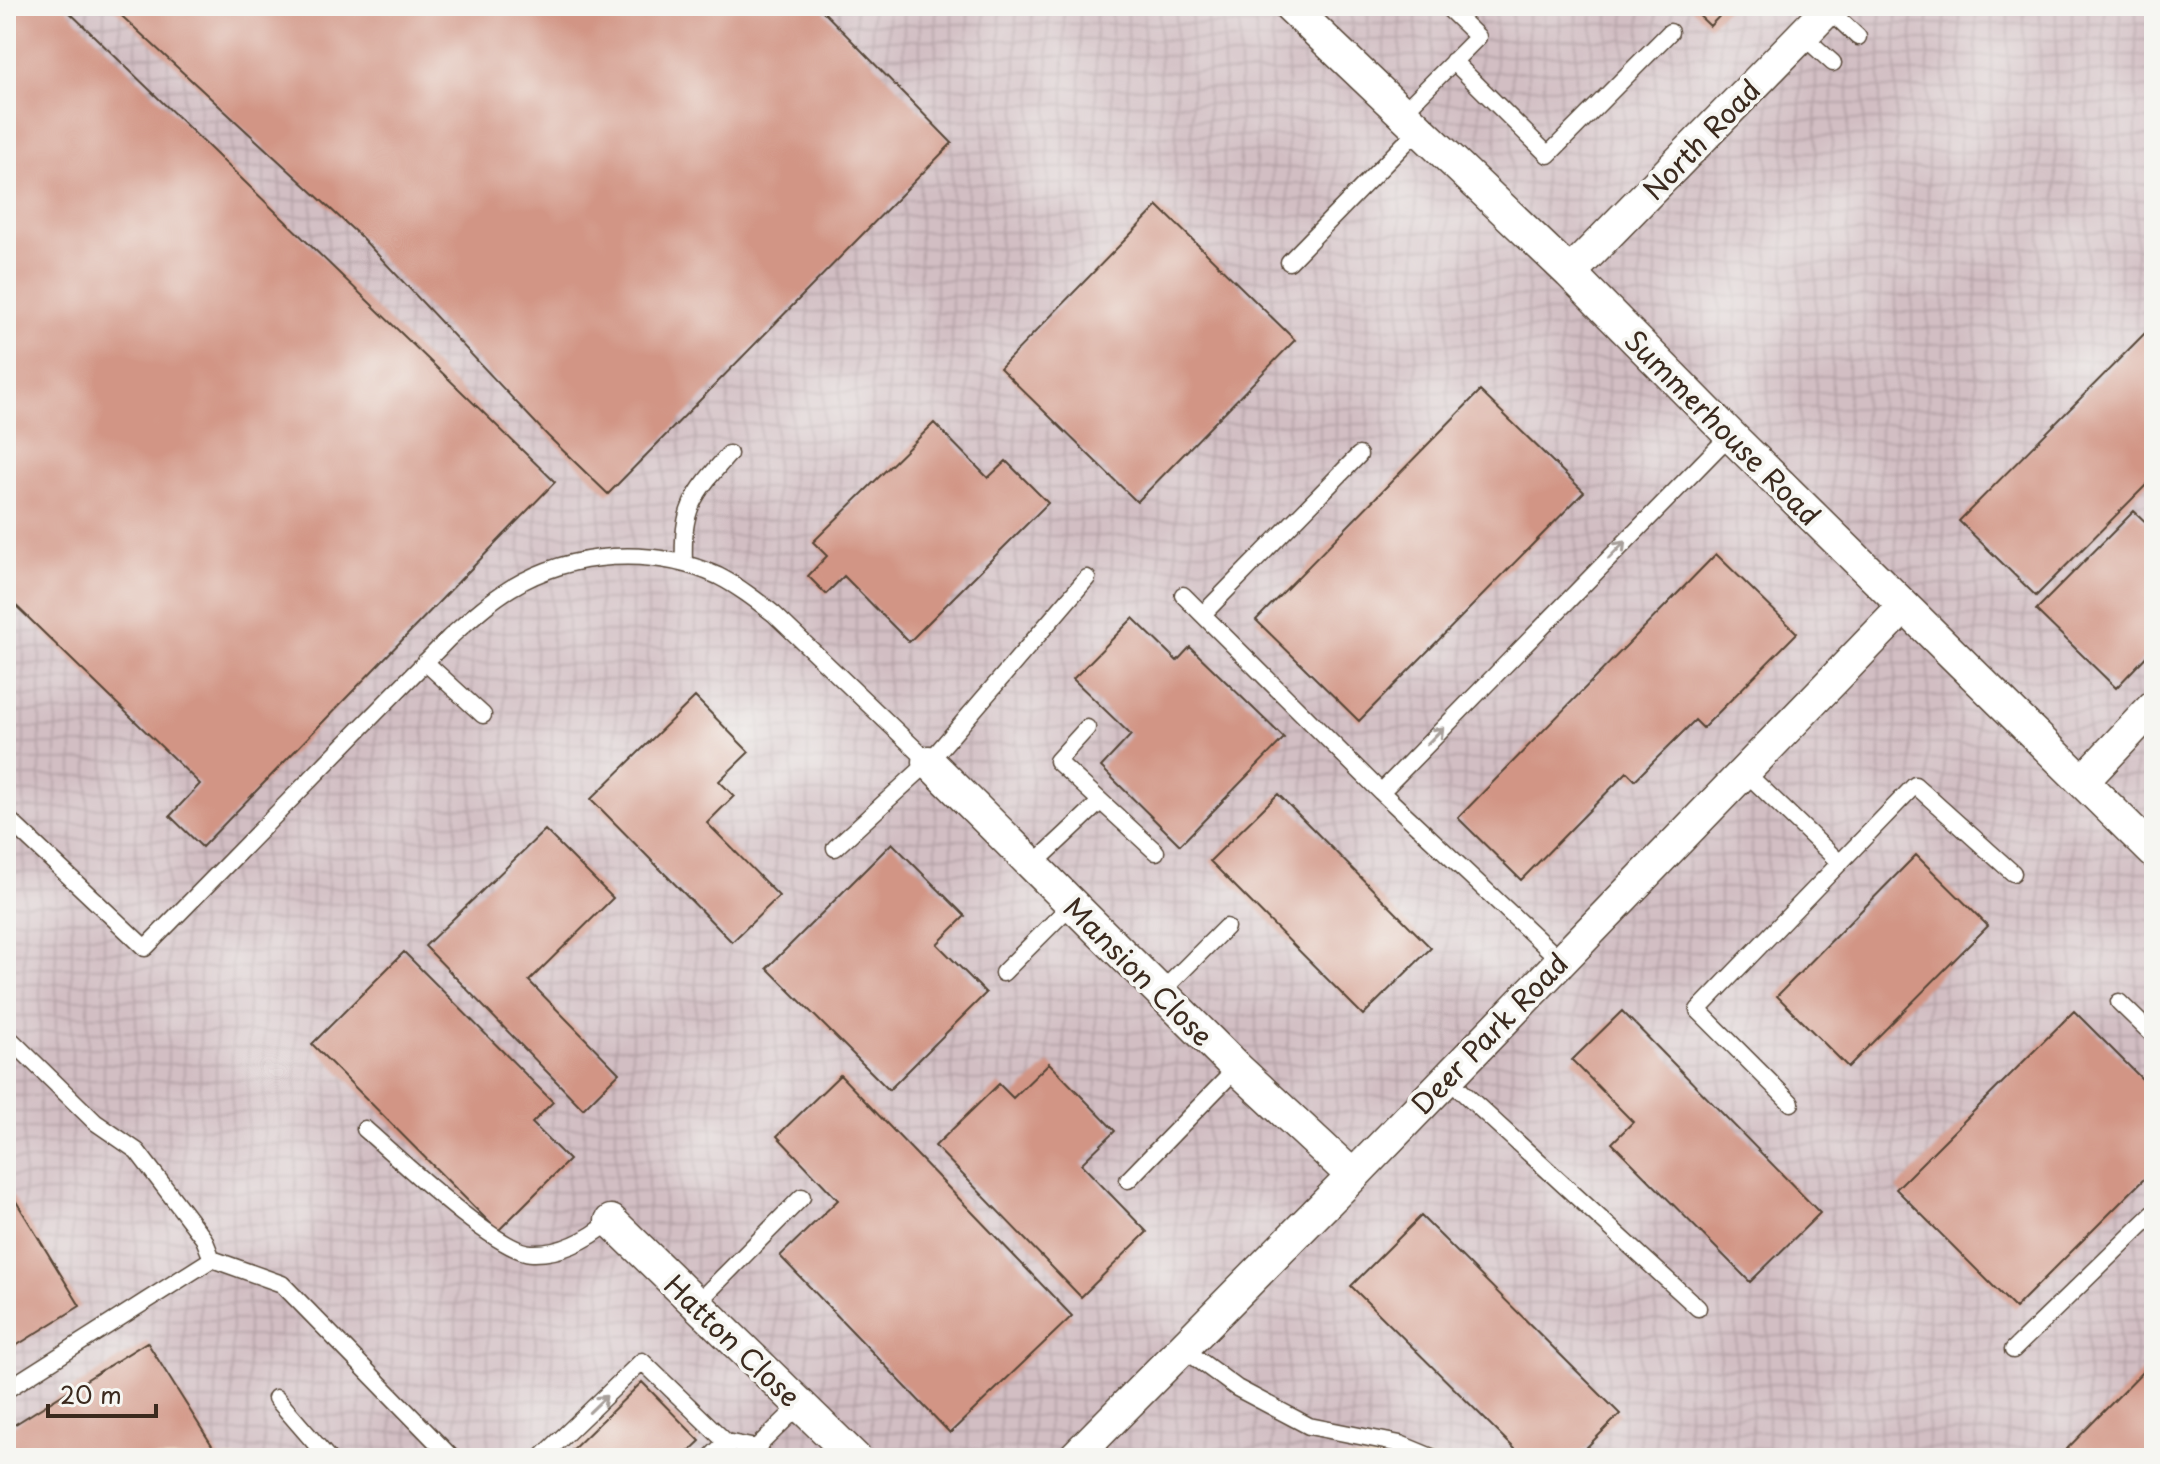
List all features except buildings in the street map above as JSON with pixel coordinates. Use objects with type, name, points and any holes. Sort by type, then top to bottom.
[{"type":"street","name":"Summerhouse Road","points":[[1290,6],[1570,273],[2154,852]]},
{"type":"street","name":"North Road","points":[[1570,273],[1830,7]]},
{"type":"street","name":"Deer Park Road","points":[[1074,1458],[1353,1176],[1904,607]]},
{"type":"street","points":[[2083,781],[2154,706]]},
{"type":"street","name":"Mansion Close","points":[[929,762],[1237,1068],[1353,1176]]},
{"type":"street","name":"Hatton Close","points":[[611,1221],[855,1458]]},
{"type":"lane","points":[[1289,262],[1411,121],[1453,61],[1478,37],[1446,6]]},
{"type":"lane","points":[[1830,7],[1858,37]]},
{"type":"lane","points":[[1453,61],[1548,155],[1670,32]]},
{"type":"lane","points":[[1802,35],[1833,63]]},
{"type":"lane","points":[[1381,792],[1730,435]]},
{"type":"lane","points":[[684,564],[683,538],[687,509],[700,487],[729,454]]},
{"type":"lane","points":[[1203,614],[1359,455]]},
{"type":"lane","points":[[6,817],[145,948],[425,662],[483,607],[513,586],[595,556],[624,556],[684,564],[717,576],[747,593],[774,614],[929,762]]},
{"type":"lane","points":[[835,848],[929,762],[1087,578]]},
{"type":"lane","points":[[1183,595],[1381,792],[1560,960]]},
{"type":"lane","points":[[425,662],[483,715]]},
{"type":"lane","points":[[1087,728],[1057,761],[1156,852]]},
{"type":"lane","points":[[1743,770],[1840,863]]},
{"type":"lane","points":[[1791,1103],[1698,1010],[1915,785],[2013,873]]},
{"type":"lane","points":[[1033,865],[1100,802]]},
{"type":"lane","points":[[1003,973],[1072,904]]},
{"type":"lane","points":[[1162,991],[1226,927]]},
{"type":"lane","points":[[2119,1002],[2154,1036]]},
{"type":"lane","points":[[6,1035],[95,1122],[137,1151],[204,1239],[212,1259],[282,1284],[452,1458]]},
{"type":"lane","points":[[1128,1180],[1237,1068]]},
{"type":"lane","points":[[1446,1077],[1698,1308]]},
{"type":"lane","points":[[365,1129],[484,1231],[509,1247],[530,1254],[561,1249],[591,1237],[611,1221]]},
{"type":"lane","points":[[696,1304],[802,1197]]},
{"type":"lane","points":[[2013,1350],[2154,1213]]},
{"type":"lane","points":[[6,1390],[212,1259]]},
{"type":"lane","points":[[1181,1347],[1237,1388],[1309,1426],[1400,1444],[1434,1458]]},
{"type":"lane","points":[[541,1458],[642,1361],[726,1442],[756,1453],[800,1405]]},
{"type":"lane","points":[[276,1398],[328,1458]]},
{"type":"lane","points":[[710,1458],[726,1442]]},
{"type":"shaded area","points":[[6,6],[2154,6],[2154,1458],[6,1458]]}]
